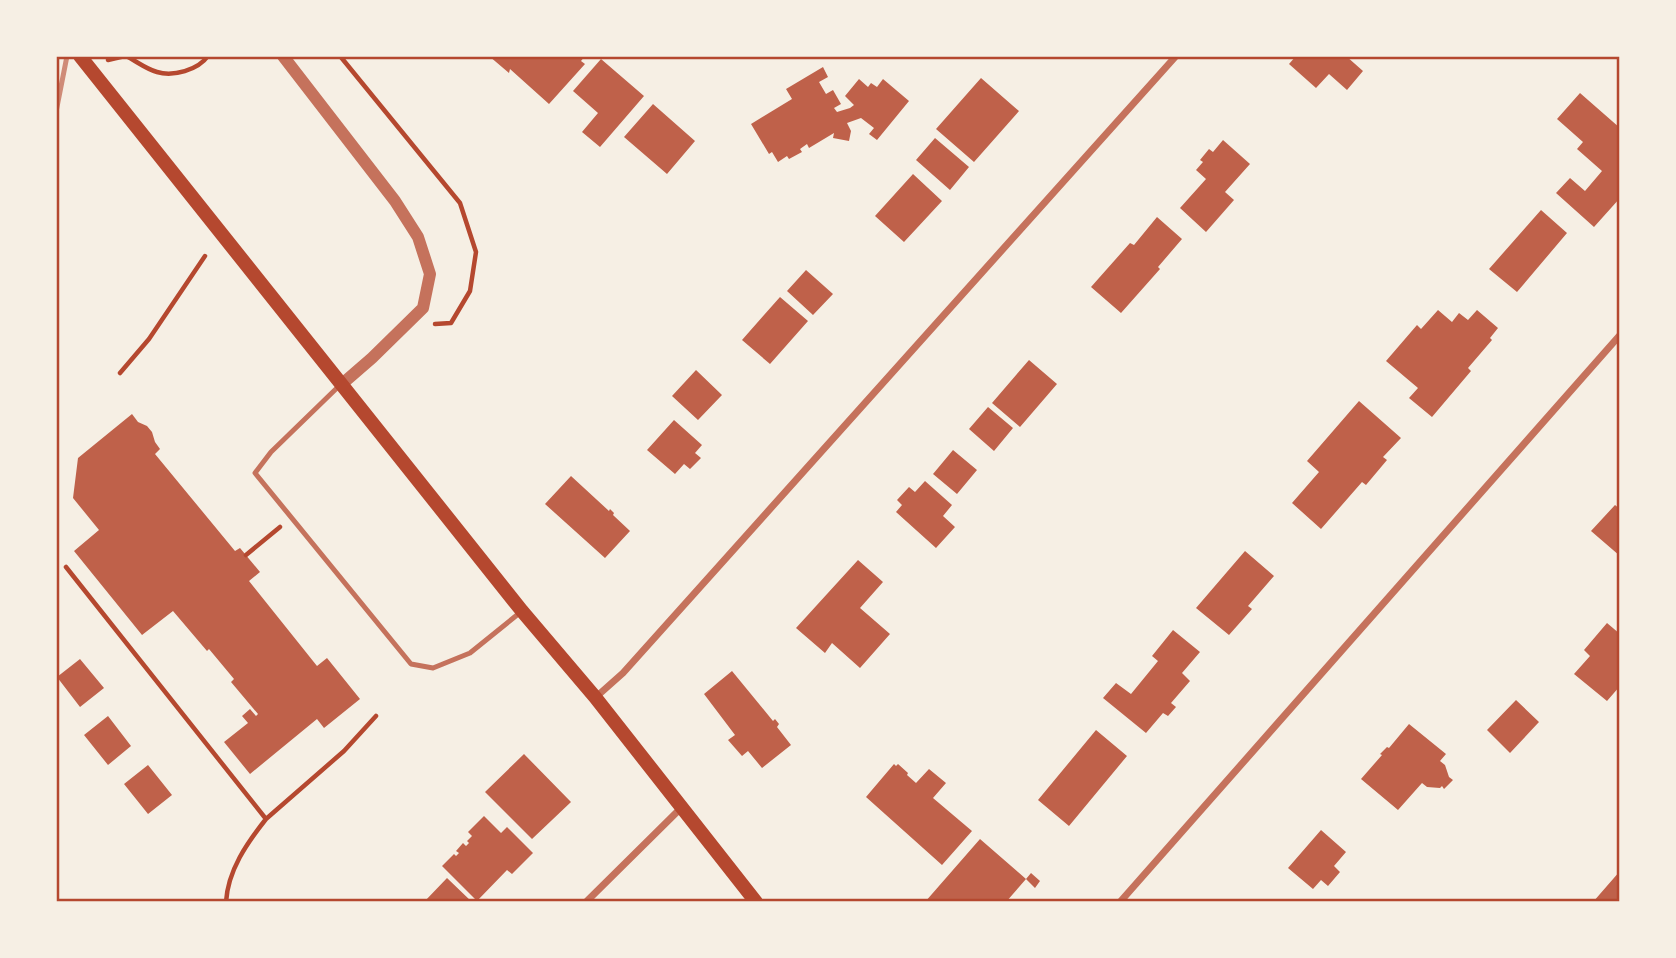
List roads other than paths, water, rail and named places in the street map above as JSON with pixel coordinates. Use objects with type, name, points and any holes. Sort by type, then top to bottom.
[{"type":"main road","points":[[80,56],[522,611],[595,697],[756,902]]},
{"type":"street","points":[[283,56],[395,201],[418,237],[430,274],[423,308],[342,384]]},
{"type":"street","points":[[595,697],[623,673],[1176,56]]},
{"type":"street","points":[[1120,902],[1620,335]]},
{"type":"street","points":[[586,902],[681,808]]},
{"type":"lane","points":[[342,384],[271,452],[255,473],[411,664],[433,668],[470,653],[522,611]]},
{"type":"railway","points":[[56,112],[67,56]]}]
